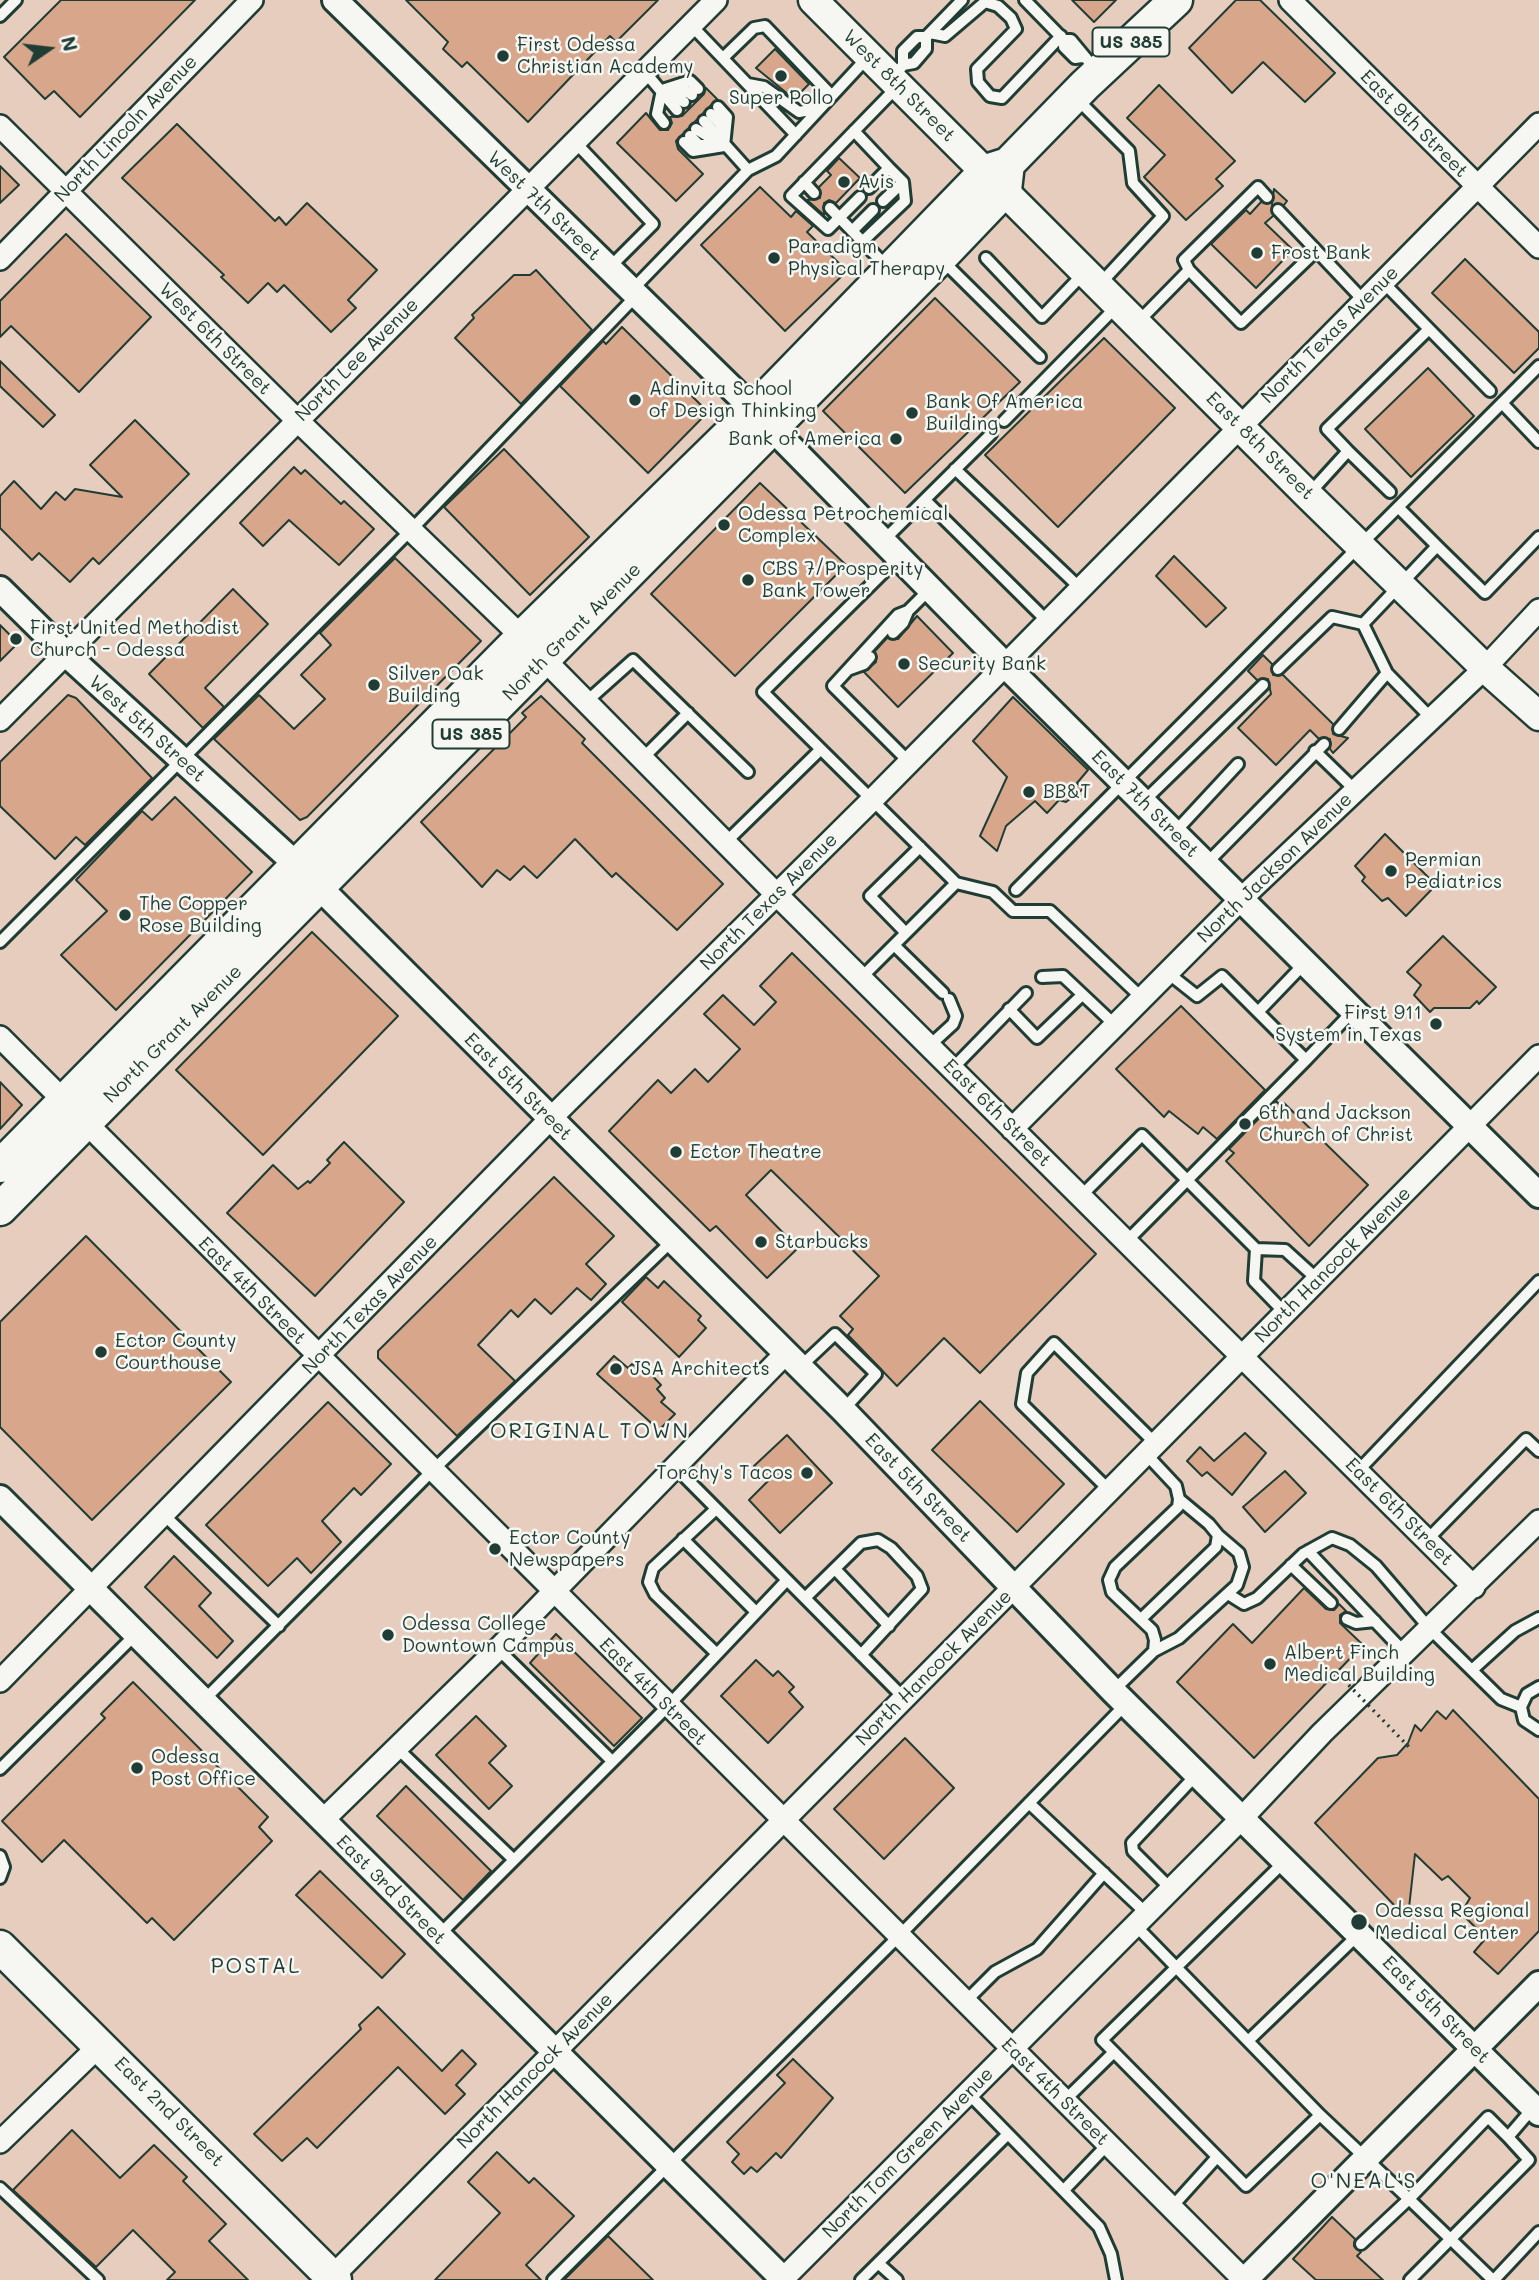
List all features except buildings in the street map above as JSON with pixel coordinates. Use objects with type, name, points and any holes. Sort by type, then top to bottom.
[{"type":"main road","name":"West 8th Street","points":[[813,0],[869,57],[897,77],[1000,175]]},
{"type":"main road","name":"North Grant Avenue","points":[[0,1166],[75,1112],[319,888],[545,660],[764,420],[890,270],[1000,175],[1075,97],[1090,65],[1176,0]]},
{"type":"main road","name":"North Grant Avenue","points":[[0,1209],[75,1112],[297,865],[522,637],[940,258],[1000,175]]},
{"type":"main road","name":"East 8th Street","points":[[1000,175],[1110,296],[1239,427],[1485,667],[1539,716]]},
{"type":"main road","name":"East 2nd Street","points":[[0,1947],[101,2043],[332,2279]]},
{"type":"street","name":"North Lincoln Avenue","points":[[0,259],[252,0]]},
{"type":"street","name":"West 7th Street","points":[[335,0],[526,190],[764,420]]},
{"type":"street","name":"North Lee Avenue","points":[[0,720],[716,0]]},
{"type":"street","name":"East 9th Street","points":[[1290,0],[1539,247]]},
{"type":"street","name":"North Texas Avenue","points":[[0,1681],[550,1119],[873,799],[1539,124]]},
{"type":"street","name":"West 6th Street","points":[[0,126],[297,420],[522,637]]},
{"type":"street","name":"East 7th Street","points":[[764,420],[1005,665],[1539,1195]]},
{"type":"street","name":"West 5th Street","points":[[0,589],[66,654],[297,865]]},
{"type":"street","name":"North Jackson Avenue","points":[[1012,1129],[1241,899],[1485,667],[1539,610]]},
{"type":"street","name":"East 6th Street","points":[[522,637],[860,978],[954,1068],[1012,1129],[1474,1587]]},
{"type":"street","name":"East 5th Street","points":[[297,865],[843,1410],[1119,1697],[1533,2104]]},
{"type":"street","name":"East 4th Street","points":[[0,1037],[667,1707],[1244,2280]]},
{"type":"street","name":"North Hancock Avenue","points":[[332,2279],[554,2051],[1539,1056]]},
{"type":"street","points":[[322,1821],[498,1648],[675,1467],[793,1360]]},
{"type":"street","name":"East 3rd Street","points":[[0,1498],[89,1590],[783,2280]]},
{"type":"street","points":[[1474,1587],[1537,1527]]},
{"type":"street","name":"North Tom Green Avenue","points":[[783,2280],[1242,1818],[1322,1733],[1474,1587]]},
{"type":"street","points":[[1244,2280],[1539,1984]]},
{"type":"street","points":[[0,2142],[101,2043]]},
{"type":"lane","points":[[0,16],[16,0]]},
{"type":"lane","points":[[928,35],[962,0]]},
{"type":"lane","points":[[1024,0],[1062,38],[1071,40],[1090,65]]},
{"type":"lane","points":[[860,197],[828,229],[792,196],[855,131],[897,77],[903,51],[917,37],[945,36],[985,2],[998,6],[1011,18],[1016,29],[977,69],[978,82],[990,96],[1002,98],[1062,38]]},
{"type":"lane","points":[[691,24],[796,135]]},
{"type":"lane","points":[[723,58],[754,28],[765,26],[832,96]]},
{"type":"lane","points":[[0,942],[411,530],[748,170],[776,156],[869,57]]},
{"type":"lane","points":[[645,72],[681,106]]},
{"type":"lane","points":[[690,81],[681,106],[665,113],[662,90],[690,81]]},
{"type":"lane","points":[[748,83],[764,87],[799,112],[820,108]]},
{"type":"lane","points":[[1004,421],[1110,296],[1163,216],[1133,183],[1129,151],[1075,97]]},
{"type":"lane","points":[[701,125],[727,117],[724,146]]},
{"type":"lane","points":[[701,125],[748,170]]},
{"type":"lane","points":[[701,125],[693,151],[724,146]]},
{"type":"lane","points":[[855,131],[903,182],[905,201],[863,241]]},
{"type":"lane","points":[[575,142],[653,224],[608,269]]},
{"type":"lane","points":[[869,188],[889,168]]},
{"type":"lane","points":[[804,182],[814,193]]},
{"type":"lane","points":[[883,201],[903,182]]},
{"type":"lane","points":[[1267,197],[1258,187],[1184,260],[1189,270],[1241,323],[1316,251]]},
{"type":"lane","points":[[830,208],[890,270]]},
{"type":"lane","points":[[1278,210],[1364,301]]},
{"type":"lane","points":[[852,231],[873,211]]},
{"type":"lane","points":[[940,258],[1040,357]]},
{"type":"lane","points":[[986,258],[1042,317],[1189,270]]},
{"type":"lane","points":[[1383,282],[1490,391]]},
{"type":"lane","points":[[1390,492],[1328,429],[1429,329]]},
{"type":"lane","points":[[1016,890],[1539,366]]},
{"type":"lane","points":[[1502,403],[1539,442]]},
{"type":"lane","points":[[991,435],[925,500],[891,549],[763,692],[956,883],[993,892],[1013,912],[1050,911],[1142,998]]},
{"type":"lane","points":[[1308,495],[1349,451]]},
{"type":"lane","points":[[955,469],[1080,588]]},
{"type":"lane","points":[[925,500],[1047,621]]},
{"type":"lane","points":[[1399,508],[1485,593],[1539,537]]},
{"type":"lane","points":[[1363,624],[1437,545]]},
{"type":"lane","points":[[893,634],[903,623],[908,611],[930,589]]},
{"type":"lane","points":[[850,670],[857,656],[898,615],[908,611]]},
{"type":"lane","points":[[1278,670],[1332,617],[1363,624]]},
{"type":"lane","points":[[1363,624],[1387,673],[1431,718]]},
{"type":"lane","points":[[870,657],[864,664],[850,670],[833,686],[909,762]]},
{"type":"lane","points":[[586,702],[633,660],[748,772]]},
{"type":"lane","points":[[1339,729],[1387,673]]},
{"type":"lane","points":[[1143,802],[1262,685]]},
{"type":"lane","points":[[642,759],[688,713]]},
{"type":"lane","points":[[1206,864],[1320,748],[1355,790]]},
{"type":"lane","points":[[725,843],[820,750]]},
{"type":"lane","points":[[1174,833],[1238,764]]},
{"type":"lane","points":[[906,933],[870,896],[920,847]]},
{"type":"lane","points":[[860,978],[956,883]]},
{"type":"lane","points":[[894,945],[946,996],[956,1016],[953,1024],[929,1046]]},
{"type":"lane","points":[[1258,1012],[1305,963]]},
{"type":"lane","points":[[1168,973],[1197,996],[1222,976],[1306,1060]]},
{"type":"lane","points":[[1042,977],[1063,976],[1115,1025]]},
{"type":"lane","points":[[954,1068],[1026,993]]},
{"type":"lane","points":[[1009,1009],[1037,1038],[1082,995]]},
{"type":"lane","points":[[1126,1242],[1353,1011]]},
{"type":"lane","points":[[1081,1196],[1142,1135],[1256,1249],[1285,1250],[1318,1280]]},
{"type":"lane","points":[[202,1702],[432,1471],[672,1241]]},
{"type":"lane","points":[[1256,1249],[1254,1281],[1285,1313]]},
{"type":"lane","points":[[1358,1471],[1539,1281]]},
{"type":"lane","points":[[793,1360],[835,1334],[876,1374],[843,1410]]},
{"type":"lane","points":[[1109,1490],[1022,1405],[1027,1373],[1054,1343],[1151,1449],[1175,1486],[1179,1499],[1178,1507],[1115,1567],[1109,1580],[1112,1592],[1152,1630],[1154,1651]]},
{"type":"lane","points":[[1427,1540],[1526,1439],[1539,1451]]},
{"type":"lane","points":[[675,1467],[904,1698]]},
{"type":"lane","points":[[553,2280],[1030,1803],[1154,1651],[1179,1638],[1237,1585],[1243,1567],[1239,1553],[1179,1499]]},
{"type":"lane","points":[[716,1509],[653,1568],[649,1582],[655,1594],[716,1653]]},
{"type":"lane","points":[[164,1515],[279,1626]]},
{"type":"lane","points":[[1140,1619],[1216,1546],[1218,1535]]},
{"type":"lane","points":[[1227,1594],[1244,1604],[1257,1598],[1308,1551],[1332,1538],[1350,1545],[1376,1566],[1430,1629],[1501,1699],[1521,1707]]},
{"type":"lane","points":[[684,1539],[756,1612]]},
{"type":"lane","points":[[805,1598],[861,1543],[878,1540],[917,1576],[922,1589],[861,1655]]},
{"type":"lane","points":[[1308,1551],[1405,1653]]},
{"type":"lane","points":[[1291,1565],[1331,1603]]},
{"type":"lane","points":[[835,1569],[889,1626]]},
{"type":"lane","points":[[438,1936],[667,1707],[787,1580]]},
{"type":"lane","points":[[1472,1670],[1515,1631],[1539,1618]]},
{"type":"lane","points":[[1347,1619],[1356,1623],[1375,1621]]},
{"type":"lane","points":[[0,1769],[135,1635]]},
{"type":"lane","points":[[498,1648],[612,1761]]},
{"type":"lane","points":[[1539,1686],[1527,1694],[1521,1707],[1524,1720],[1539,1730]]},
{"type":"lane","points":[[397,1748],[513,1859]]},
{"type":"lane","points":[[1171,1889],[1133,1851],[1132,1843],[1197,1774]]},
{"type":"lane","points":[[1030,1803],[1104,1873],[1177,1968],[1320,2115],[1493,2280],[1539,2232]]},
{"type":"lane","points":[[0,1856],[4,1867],[0,1878]]},
{"type":"lane","points":[[1285,1861],[1102,2040],[1246,2186],[1320,2115]]},
{"type":"lane","points":[[965,2002],[995,1972],[1037,1949],[1104,1873]]},
{"type":"lane","points":[[1248,2041],[1359,1934]]},
{"type":"lane","points":[[1064,2101],[1114,2052]]},
{"type":"lane","points":[[968,2093],[1099,2227],[1111,2253],[1116,2280]]},
{"type":"lane","points":[[1508,2137],[1533,2104]]},
{"type":"lane","points":[[1361,2245],[1488,2117],[1529,2160],[1409,2280]]},
{"type":"lane","points":[[861,2280],[1008,2134]]},
{"type":"lane","points":[[1063,2190],[1108,2144]]},
{"type":"lane","points":[[1171,2208],[1217,2157]]},
{"type":"lane","points":[[0,2188],[98,2280]]},
{"type":"lane","points":[[878,2263],[897,2280]]},
{"type":"path","points":[[1334,1670],[1410,1748]]},
{"type":"shaded area","points":[[0,0],[1539,0],[1539,2280],[0,2280]]},
{"type":"place","name":"First Odessa Christian Academy","points":[[503,56]]},
{"type":"place","name":"Super Pollo","points":[[781,76]]},
{"type":"place","name":"Avis","points":[[844,182]]},
{"type":"place","name":"Frost Bank","points":[[1257,253]]},
{"type":"place","name":"Paradigm Physical Therapy","points":[[774,258]]},
{"type":"place","name":"Adinvita School of Design Thinking","points":[[635,400]]},
{"type":"place","name":"Bank Of America Building","points":[[912,413]]},
{"type":"place","name":"Bank of America","points":[[896,439]]},
{"type":"place","name":"Odessa Petrochemical Complex","points":[[724,525]]},
{"type":"place","name":"CBS 7/Prosperity Bank Tower","points":[[748,580]]},
{"type":"place","name":"First United Methodist Church - Odessa","points":[[16,639]]},
{"type":"place","name":"Security Bank","points":[[904,664]]},
{"type":"place","name":"Silver Oak Building","points":[[374,685]]},
{"type":"place","name":"BB&T","points":[[1029,792]]},
{"type":"place","name":"Permian Pediatrics","points":[[1391,871]]},
{"type":"place","name":"The Copper Rose Building","points":[[125,915]]},
{"type":"place","name":"First 911 System in Texas","points":[[1436,1024]]},
{"type":"place","name":"6th and Jackson Church of Christ","points":[[1245,1124]]},
{"type":"place","name":"Ector Theatre","points":[[676,1152]]},
{"type":"place","name":"Starbucks","points":[[761,1242]]},
{"type":"place","name":"Ector County Courthouse","points":[[101,1352]]},
{"type":"place","name":"JSA Architects","points":[[616,1369]]},
{"type":"place","name":"Torchy's Tacos","points":[[807,1473]]},
{"type":"place","name":"Ector County Newspapers","points":[[495,1549]]},
{"type":"place","name":"Odessa College Downtown Campus","points":[[388,1635]]},
{"type":"place","name":"Albert Finch Medical Building","points":[[1270,1664]]},
{"type":"place","name":"Odessa Post Office","points":[[137,1768]]},
{"type":"place","name":"Odessa Regional Medical Center","points":[[1359,1922]]},
{"type":"district","name":"ORIGINAL TOWN","points":[[590,1432]]},
{"type":"district","name":"POSTAL","points":[[256,1967]]},
{"type":"district","name":"O'NEAL'S","points":[[1364,2182]]}]
